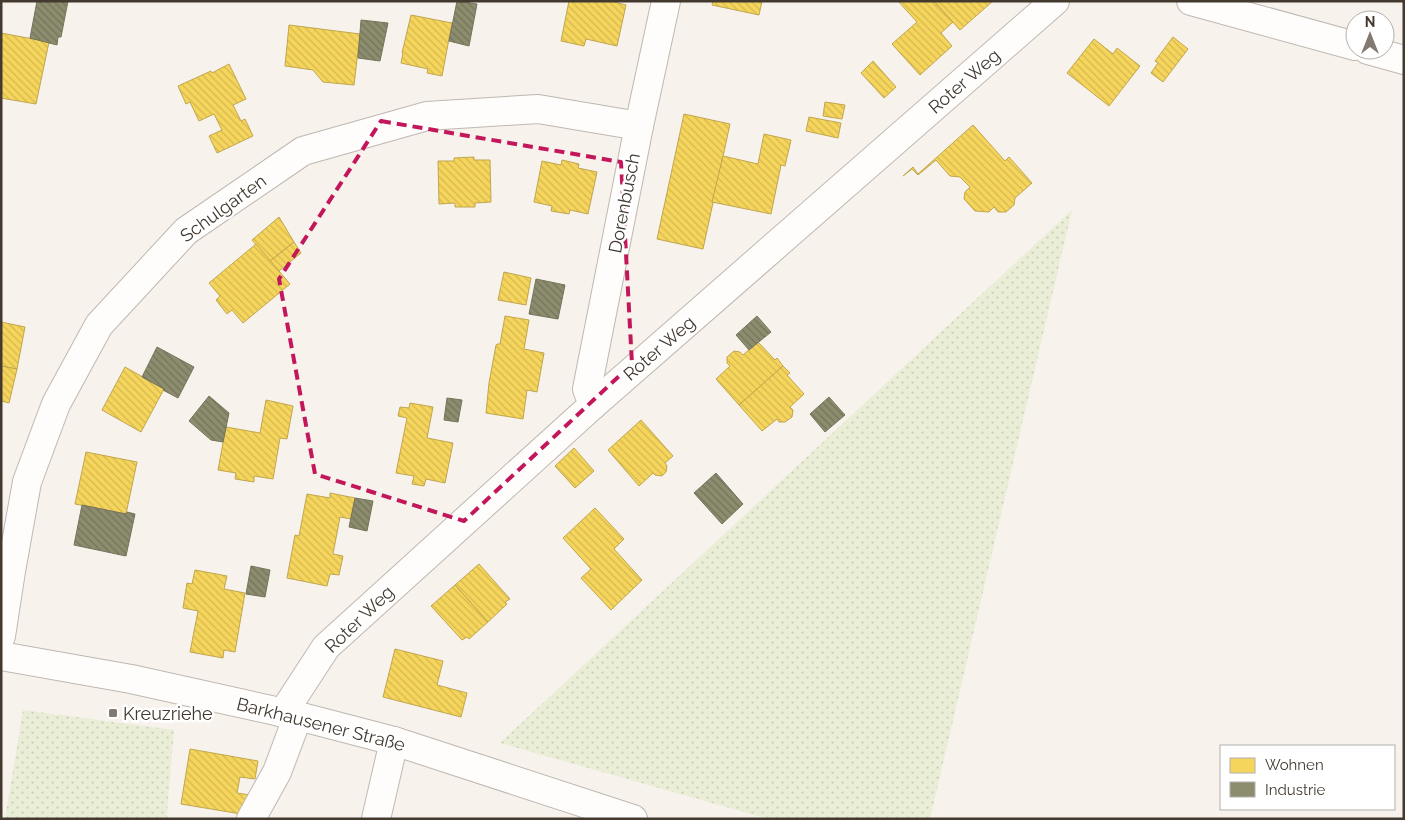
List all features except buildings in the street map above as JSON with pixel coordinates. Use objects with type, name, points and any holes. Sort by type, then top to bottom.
[{"type":"street","name":"Dorenbusch","points":[[593,405],[587,389],[639,126],[666,1]]},
{"type":"street","name":"Roter Weg","points":[[251,819],[277,772],[290,714],[326,647],[593,405],[1055,1]]},
{"type":"street","points":[[1191,1],[1345,43]]},
{"type":"street","name":"Schulgarten","points":[[1,636],[10,571],[28,482],[56,404],[99,324],[186,231],[303,151],[427,116],[538,109],[639,126]]},
{"type":"street","name":"Barkhausener Straße","points":[[1,656],[131,679],[290,714],[394,741],[633,819]]},
{"type":"street","points":[[376,819],[394,741]]},
{"type":"highlighted area","points":[[381,121],[621,162],[632,364],[464,521],[315,474],[279,279]]},
{"type":"green space","points":[[1072,210],[930,819],[768,819],[500,743]]},
{"type":"green space","points":[[23,710],[174,730],[168,819],[5,819]]},
{"type":"place","name":"Kreuzriehe","points":[[113,713]]}]
